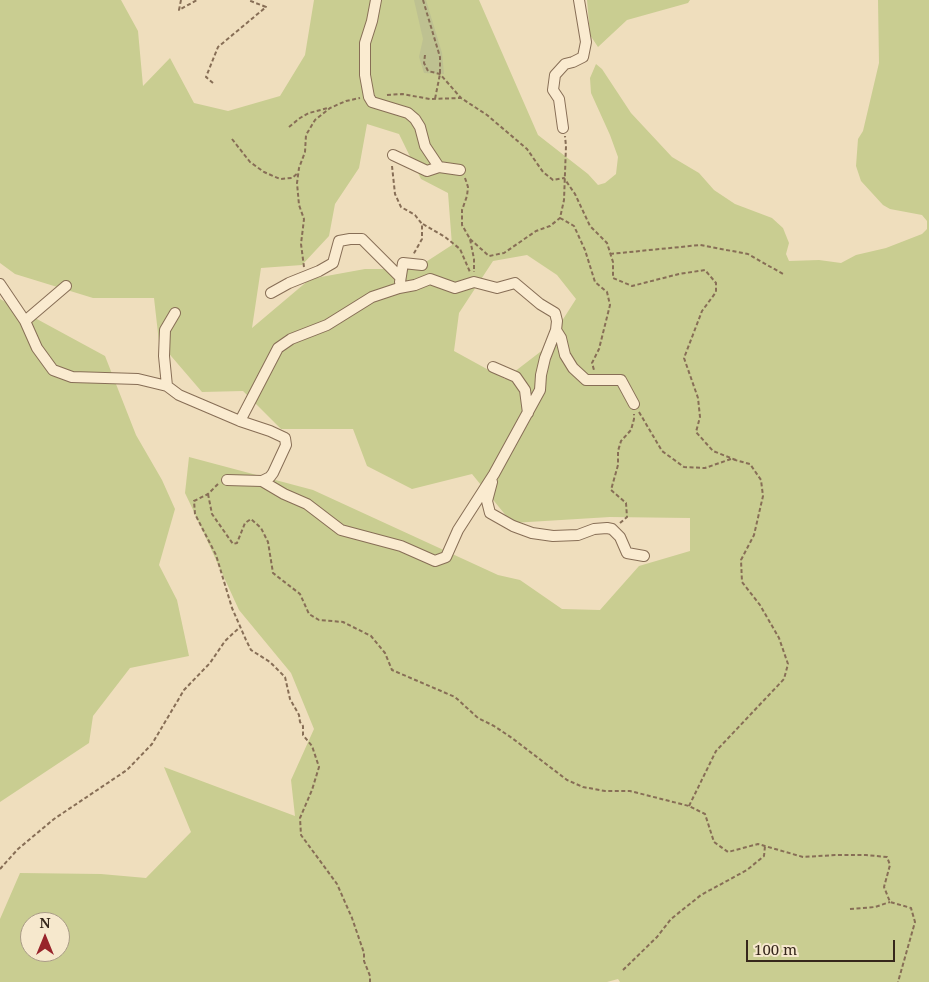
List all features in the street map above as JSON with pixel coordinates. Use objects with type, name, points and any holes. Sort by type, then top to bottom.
[{"type":"street","points":[[376,0],[365,43],[365,75],[369,96],[372,102],[408,113],[415,119],[420,127],[425,146],[439,167]]},
{"type":"street","points":[[563,128],[559,99],[554,90],[555,75],[565,64],[583,56],[586,42],[578,0]]},
{"type":"street","points":[[393,155],[427,171],[439,167],[460,170]]},
{"type":"street","points":[[262,481],[284,494],[307,504],[341,530],[401,546],[435,561],[446,557],[458,530],[494,474],[540,390],[545,358],[556,330],[557,321],[554,313],[515,283],[497,288],[474,282],[455,288],[430,280],[415,285],[400,282],[362,239],[339,241],[332,263],[271,293]]},
{"type":"street","points":[[400,282],[402,263],[422,265]]},
{"type":"street","points":[[240,421],[278,348],[292,339],[327,324],[400,282]]},
{"type":"street","points":[[0,284],[25,321],[37,348],[53,370],[72,377],[138,379],[168,386],[179,395],[285,438],[286,445],[270,477],[262,481],[227,480]]},
{"type":"street","points":[[25,321],[66,286]]},
{"type":"street","points":[[168,386],[164,356],[165,330],[175,313]]},
{"type":"street","points":[[556,330],[561,338],[565,354],[573,368],[586,380],[621,380],[634,404]]},
{"type":"street","points":[[493,367],[516,377],[525,390],[528,413]]},
{"type":"street","points":[[494,474],[487,500],[490,513],[532,533],[553,536],[578,536],[594,529],[612,529],[620,537],[627,553],[644,556]]},
{"type":"path","points":[[181,0],[179,10],[197,0]]},
{"type":"path","points":[[213,82],[206,77],[218,47],[266,7],[248,0]]},
{"type":"path","points":[[423,0],[440,56],[440,74],[435,99]]},
{"type":"path","points":[[425,55],[424,63],[428,71],[440,74],[461,98],[487,115],[527,149],[543,172],[553,180],[564,178]]},
{"type":"path","points":[[289,127],[309,113],[369,96],[402,94],[435,99],[461,98]]},
{"type":"path","points":[[304,277],[301,244],[304,219],[297,184],[298,173],[305,152],[306,135],[315,120],[330,108]]},
{"type":"path","points":[[460,170],[466,178],[468,187],[462,210],[462,225],[470,239],[489,256],[504,253],[536,230],[550,226],[560,218],[564,200],[566,146],[563,128]]},
{"type":"path","points":[[232,138],[250,162],[264,172],[280,179],[292,178],[298,173]]},
{"type":"path","points":[[393,155],[392,169],[395,194],[402,207],[415,215],[422,224],[445,237],[460,249],[474,282]]},
{"type":"path","points":[[564,178],[575,194],[590,226],[607,243],[613,262],[613,278],[632,286],[679,274],[705,270],[716,283],[716,292],[702,311],[684,358],[698,398],[700,417],[696,432],[712,451],[750,464],[761,480],[763,496],[754,535],[740,560],[742,582],[760,605],[779,638],[788,664],[784,679],[716,751],[689,806]]},
{"type":"path","points":[[560,218],[574,226],[596,282],[607,292],[610,305],[599,349],[592,363],[595,372]]},
{"type":"path","points":[[422,224],[422,239],[413,255],[422,265]]},
{"type":"path","points":[[470,239],[474,259],[474,282]]},
{"type":"path","points":[[610,254],[700,245],[748,254],[782,274]]},
{"type":"path","points":[[634,404],[662,450],[684,467],[705,468],[731,459],[736,460]]},
{"type":"path","points":[[612,529],[627,517],[626,503],[611,490],[618,465],[618,451],[621,442],[631,430],[634,419],[634,404]]},
{"type":"path","points":[[227,480],[216,485],[208,494],[194,500],[195,514],[216,554],[232,608],[251,650],[270,662],[285,676],[290,699],[303,726],[303,736],[312,746],[319,767],[300,818],[301,835],[337,884],[352,918],[364,953],[370,982]]},
{"type":"path","points":[[208,494],[212,514],[233,544],[237,543],[245,523],[251,519],[261,528],[268,542],[273,574],[300,594],[309,614],[318,620],[343,622],[371,636],[385,653],[392,670],[455,697],[478,718],[512,738],[567,780],[583,787],[605,791],[630,791],[689,806],[704,814],[714,842],[728,852],[758,844],[803,857],[851,855],[887,857],[890,865],[884,887],[890,902]]},
{"type":"path","points":[[0,869],[18,849],[54,819],[126,770],[152,744],[184,690],[210,663],[225,641],[240,627]]},
{"type":"path","points":[[623,970],[657,937],[672,919],[701,895],[747,870],[764,856],[765,846]]},
{"type":"path","points":[[850,909],[890,902],[911,908],[915,922],[898,982]]},
{"type":"green space","points":[[0,0],[121,0],[138,31],[143,86],[170,58],[194,103],[228,111],[280,96],[305,55],[314,0],[479,0],[538,135],[588,174],[598,185],[605,183],[616,174],[618,157],[591,93],[590,78],[596,64],[602,69],[631,113],[672,157],[699,173],[714,190],[735,204],[772,218],[783,228],[789,243],[786,254],[789,261],[819,260],[841,263],[856,255],[886,248],[922,234],[927,229],[927,221],[922,215],[890,209],[883,205],[861,181],[856,166],[858,139],[863,131],[879,63],[878,0],[929,0],[929,982],[620,982],[618,979],[607,982],[0,982],[0,919],[20,873],[101,874],[146,878],[191,832],[164,767],[295,816],[291,780],[314,729],[291,673],[239,610],[185,493],[189,457],[313,490],[498,575],[520,580],[562,609],[600,610],[639,566],[690,551],[690,518],[610,517],[512,523],[472,474],[412,489],[367,466],[353,429],[281,429],[243,391],[202,392],[159,342],[154,298],[93,298],[15,274],[0,263]],"holes":[[[367,124],[399,134],[421,179],[448,193],[452,245],[415,269],[365,269],[310,279],[252,328],[261,268],[302,265],[329,236],[335,204],[359,168]],[[527,255],[557,275],[576,299],[544,349],[505,379],[454,351],[459,313],[493,261]]]},
{"type":"green space","points":[[414,0],[426,0],[442,53],[444,74],[424,73],[419,57],[423,39]]},
{"type":"green space","points":[[587,0],[690,0],[688,3],[627,20],[598,47],[590,35]]},
{"type":"green space","points":[[0,299],[105,356],[136,435],[162,480],[175,509],[159,565],[177,600],[189,656],[130,668],[93,716],[89,743],[0,802]]}]
